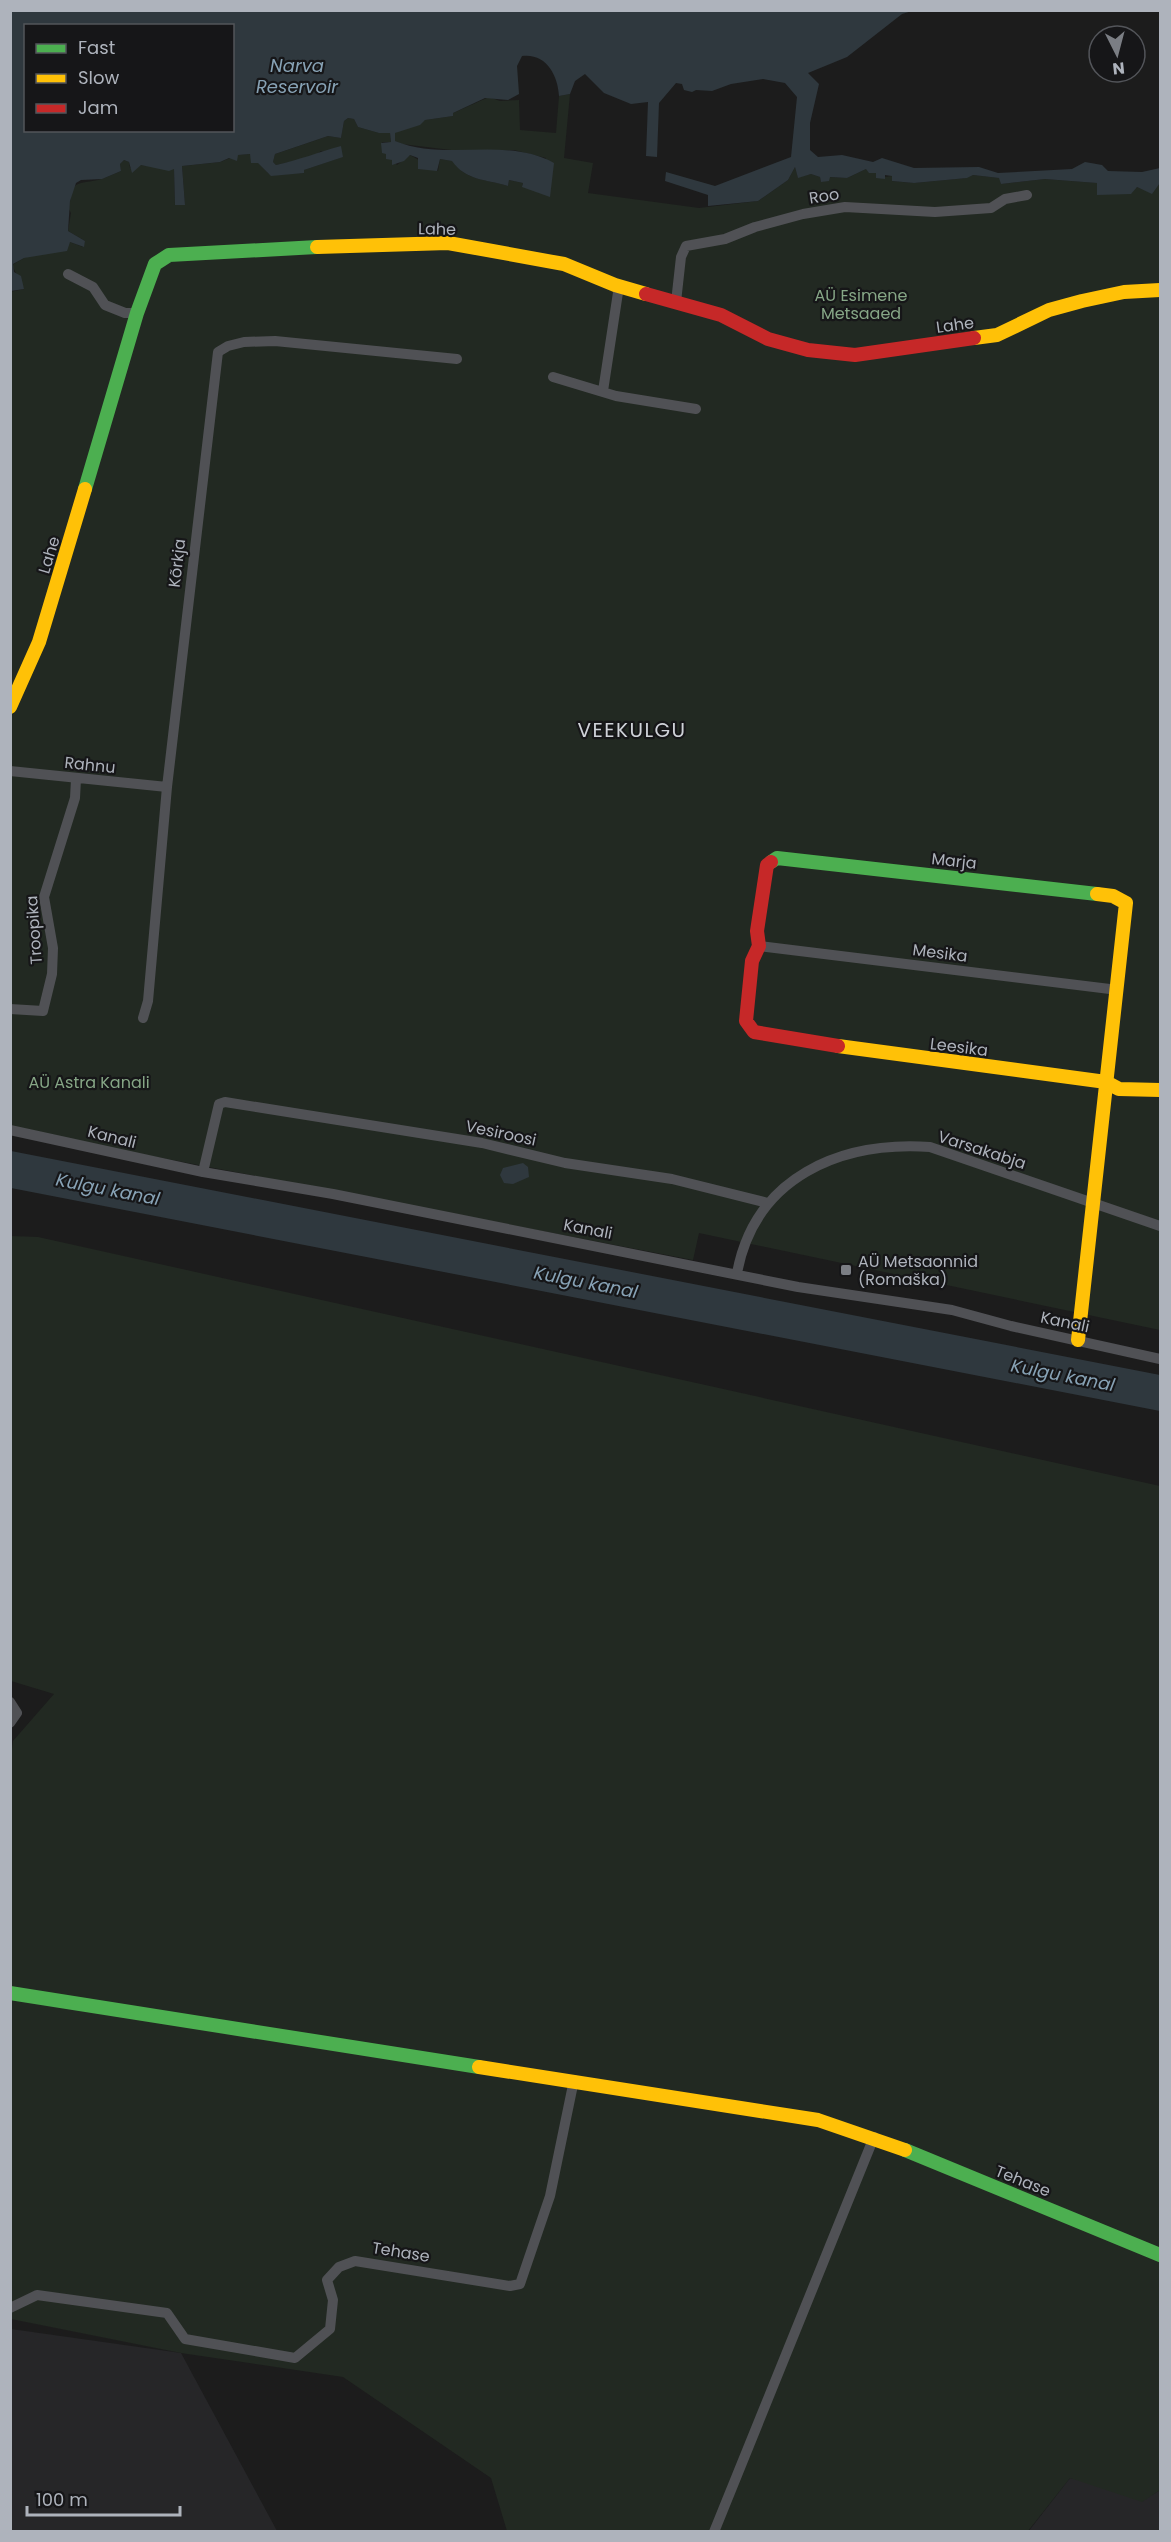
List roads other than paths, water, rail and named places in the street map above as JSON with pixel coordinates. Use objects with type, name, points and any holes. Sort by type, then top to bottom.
[{"type":"street","name":"Roo","points":[[676,302],[681,257],[686,246],[725,239],[755,227],[845,207],[957,211],[991,208],[1005,199],[1027,195]]},
{"type":"street","name":"Lahe","points":[[10,707],[39,642],[137,313],[155,264],[169,255],[195,251],[448,243],[564,264],[596,274],[619,286],[721,315],[768,339],[808,350],[855,355],[997,335],[1049,310],[1124,292],[1161,290]]},
{"type":"street","points":[[68,274],[93,287],[105,305],[125,313],[137,313]]},
{"type":"street","points":[[603,391],[619,286]]},
{"type":"street","name":"Kõrkja","points":[[143,1018],[148,1001],[167,787],[218,352],[228,346],[244,342],[275,341],[457,359]]},
{"type":"street","points":[[553,377],[603,391],[696,409]]},
{"type":"street","name":"Rahnu","points":[[10,771],[167,787]]},
{"type":"street","name":"Troopika","points":[[10,1009],[44,1011],[52,974],[53,948],[44,897],[75,798],[76,779]]},
{"type":"street","name":"Marja","points":[[759,946],[757,931],[767,865],[777,858],[1113,896],[1126,903],[1118,990]]},
{"type":"street","name":"Mesika","points":[[759,946],[1118,990]]},
{"type":"street","name":"Leesika","points":[[759,946],[752,961],[746,1021],[754,1032],[907,1057],[1106,1083],[1119,1089],[1161,1090]]},
{"type":"street","points":[[1078,1340],[1118,990]]},
{"type":"street","name":"Vesiroosi","points":[[203,1172],[214,1116],[219,1104],[225,1102],[482,1143],[565,1163],[672,1179],[768,1203]]},
{"type":"street","name":"Kanali","points":[[10,1130],[203,1172],[798,1287],[952,1310],[1161,1359]]},
{"type":"street","name":"Varsakabja","points":[[768,1203],[816,1165],[848,1153],[895,1145],[930,1147],[1161,1226]]},
{"type":"street","points":[[737,1274],[749,1235],[768,1203]]},
{"type":"street","points":[[10,1702],[17,1713],[10,1723]]},
{"type":"street","name":"Tehase","points":[[10,1993],[810,2118],[874,2138],[1161,2255]]},
{"type":"street","name":"Tehase","points":[[10,2308],[37,2295],[167,2313],[184,2339],[295,2358],[330,2329],[333,2300],[327,2280],[339,2266],[355,2261],[510,2286],[520,2284],[550,2196],[574,2080]]},
{"type":"street","points":[[714,2532],[874,2138]]},
{"type":"water","name":"Narva Reservoir","points":[[11,10],[912,11],[902,14],[847,57],[808,73],[819,84],[810,123],[810,150],[818,157],[842,155],[873,162],[882,158],[914,168],[979,167],[998,173],[1072,169],[1085,162],[1102,165],[1108,171],[1142,172],[1160,168],[1160,183],[1152,194],[1137,187],[1131,194],[1097,195],[1097,183],[1045,179],[1001,184],[999,178],[973,175],[967,178],[914,183],[892,181],[892,176],[885,175],[885,179],[876,178],[876,173],[869,173],[866,169],[847,178],[830,177],[829,181],[821,182],[820,177],[811,174],[798,178],[795,167],[788,180],[758,201],[708,206],[708,195],[665,181],[666,172],[715,186],[791,157],[797,97],[785,83],[763,79],[731,84],[712,91],[692,92],[684,90],[682,84],[676,83],[659,103],[657,157],[646,156],[648,102],[631,104],[604,93],[585,74],[575,81],[570,94],[559,96],[556,80],[549,67],[538,58],[522,56],[517,66],[519,94],[508,100],[485,98],[453,113],[453,116],[425,120],[420,125],[395,133],[395,141],[434,150],[496,150],[535,155],[554,163],[550,197],[522,187],[523,183],[509,180],[508,186],[470,176],[452,161],[440,159],[437,171],[418,169],[418,158],[410,155],[404,161],[392,165],[392,160],[386,159],[386,154],[382,153],[381,143],[391,142],[390,133],[379,133],[358,127],[354,119],[348,118],[344,121],[341,138],[328,136],[275,154],[273,162],[276,165],[341,146],[343,157],[304,170],[304,173],[271,176],[258,163],[251,163],[250,154],[238,155],[237,161],[229,158],[220,162],[182,166],[185,205],[175,205],[174,169],[169,171],[141,165],[132,173],[129,162],[124,160],[120,164],[121,171],[102,179],[81,180],[76,183],[70,201],[68,231],[85,241],[84,247],[70,242],[67,251],[24,258],[13,264],[14,272],[21,276],[24,289],[11,291]]},
{"type":"water","name":"Kulgu kanal","points":[[11,1151],[1160,1375],[1160,1411],[11,1188]]},
{"type":"water","points":[[523,1163],[528,1167],[529,1177],[513,1184],[504,1183],[500,1175],[503,1168]]},
{"type":"place","name":"AÜ Metsaonnid (Romaška)","points":[[846,1270]]},
{"type":"district","name":"VEEKULGU","points":[[632,730]]},
{"type":"park label","name":"AÜ Esimene Metsaaed","points":[[861,304]]},
{"type":"park label","name":"AÜ Astra Kanali","points":[[89,1082]]}]
